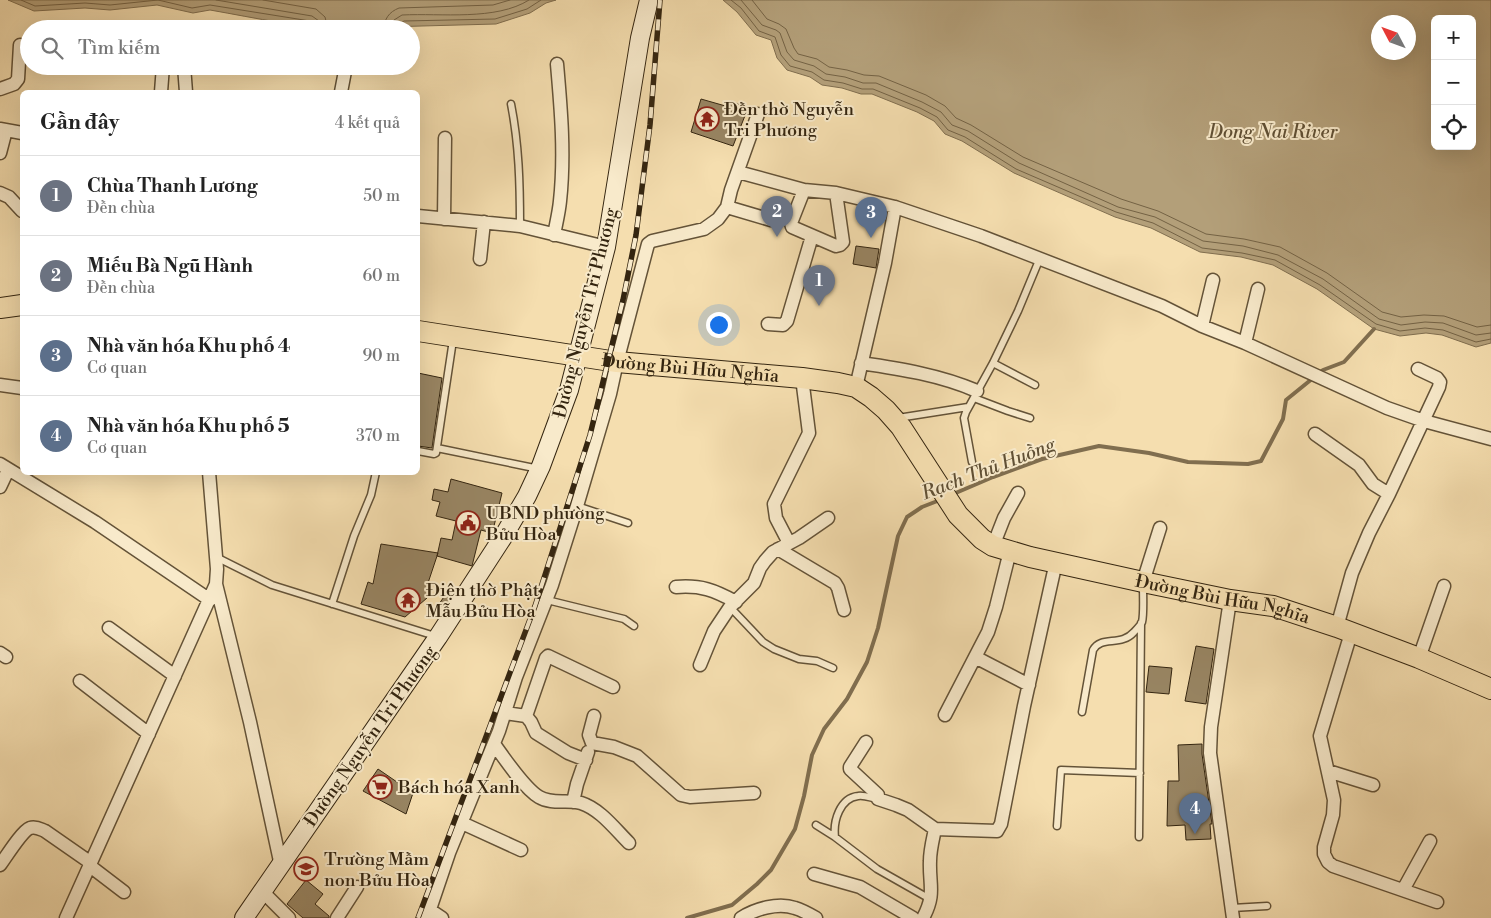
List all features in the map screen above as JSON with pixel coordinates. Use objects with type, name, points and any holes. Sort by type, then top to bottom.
[{"type":"main road","name":"Đường Nguyễn Tri Phương","points":[[640,0],[640,38]]},
{"type":"main road","name":"Đường Nguyễn Tri Phương","points":[[244,918],[438,637],[503,537],[527,496],[539,470],[569,390],[606,247],[640,38],[649,0]]},
{"type":"main road","points":[[0,308],[20,305]]},
{"type":"main road","name":"Đường Bùi Hữu Nghĩa","points":[[420,331],[617,362],[802,378],[856,387],[871,397],[894,419],[958,515],[982,539],[1030,557],[1230,600],[1273,606],[1419,658],[1491,689]]},
{"type":"street","points":[[0,89],[14,84],[18,79],[20,45]]},
{"type":"street","points":[[554,235],[560,201],[562,168],[562,116],[557,64]]},
{"type":"street","points":[[162,75],[162,90]]},
{"type":"street","points":[[185,75],[186,90]]},
{"type":"street","points":[[341,90],[344,75]]},
{"type":"street","points":[[442,918],[428,914],[506,713],[516,678],[547,600],[610,394],[648,244],[652,241],[704,229],[718,219],[727,207],[731,190],[758,114]]},
{"type":"street","points":[[0,153],[3,129],[20,133]]},
{"type":"street","points":[[444,219],[445,138]]},
{"type":"street","points":[[738,172],[804,190],[836,193],[895,208],[981,236],[1162,306],[1202,326],[1244,342],[1329,383],[1387,408],[1424,421],[1491,439]]},
{"type":"street","points":[[804,190],[791,223],[792,227],[836,246],[843,242],[836,193]]},
{"type":"street","points":[[0,193],[9,197],[20,209]]},
{"type":"street","points":[[727,207],[771,220]]},
{"type":"street","points":[[856,387],[885,263],[895,208]]},
{"type":"street","points":[[420,216],[520,226],[606,247]]},
{"type":"street","points":[[480,259],[484,222]]},
{"type":"street","points":[[768,324],[783,325],[787,321],[812,236]]},
{"type":"street","points":[[1202,326],[1213,280]]},
{"type":"street","points":[[1244,342],[1258,289]]},
{"type":"street","points":[[861,363],[914,371],[957,382],[976,394]]},
{"type":"street","points":[[1418,369],[1436,378],[1440,382],[1439,387],[1369,533],[1352,573],[1344,630],[1320,736],[1334,800],[1333,815],[1324,847],[1324,854],[1328,862],[1333,866],[1437,902]]},
{"type":"street","points":[[802,378],[809,433],[774,504],[776,518],[784,546],[835,583],[844,610]]},
{"type":"street","points":[[0,386],[20,388]]},
{"type":"street","points":[[1315,434],[1359,465],[1374,484],[1389,494]]},
{"type":"street","points":[[0,487],[4,467],[58,498],[210,600]]},
{"type":"street","points":[[66,918],[216,584],[218,569],[209,475]]},
{"type":"street","points":[[945,715],[990,624],[1002,548],[1004,518],[1018,493]]},
{"type":"street","points":[[700,665],[714,631],[733,604],[754,583],[765,561],[773,552],[828,518]]},
{"type":"street","points":[[1143,582],[1160,528]]},
{"type":"street","points":[[866,742],[850,769],[878,795],[878,799],[908,810],[935,829],[997,831],[1000,828],[1056,562]]},
{"type":"street","points":[[216,584],[250,722],[281,866]]},
{"type":"street","points":[[676,587],[690,586],[715,590],[733,604]]},
{"type":"street","points":[[1419,658],[1444,586]]},
{"type":"street","points":[[1230,600],[1211,727],[1210,753],[1232,913]]},
{"type":"street","points":[[109,628],[175,676]]},
{"type":"street","points":[[526,716],[548,656],[614,687]]},
{"type":"street","points":[[975,657],[1029,685]]},
{"type":"street","points":[[80,681],[149,734]]},
{"type":"street","points":[[506,713],[526,716],[536,733],[571,754],[586,760]]},
{"type":"street","points":[[573,802],[577,784],[592,743],[589,735],[594,716]]},
{"type":"street","points":[[592,743],[631,752],[681,795],[686,797],[754,794]]},
{"type":"street","points":[[494,744],[533,793],[552,801],[582,804],[603,816],[628,843]]},
{"type":"street","points":[[1328,771],[1373,785]]},
{"type":"street","points":[[462,823],[521,850]]},
{"type":"street","points":[[0,865],[27,830],[32,827],[38,828],[45,831],[124,892]]},
{"type":"street","points":[[923,918],[931,899],[930,860],[935,829]]},
{"type":"street","points":[[1403,890],[1430,841]]},
{"type":"street","points":[[814,874],[860,887],[913,918]]},
{"type":"street","points":[[337,918],[357,887]]},
{"type":"street","points":[[263,892],[289,918]]},
{"type":"street","points":[[741,918],[772,906],[794,908],[816,918]]},
{"type":"lane","points":[[511,104],[517,132],[520,226]]},
{"type":"lane","points":[[972,462],[964,418],[1018,311],[1040,258]]},
{"type":"lane","points":[[420,451],[436,453],[454,337]]},
{"type":"lane","points":[[993,363],[1035,386]]},
{"type":"lane","points":[[976,394],[1008,412],[1030,418]]},
{"type":"lane","points":[[894,419],[968,407]]},
{"type":"lane","points":[[437,448],[539,470]]},
{"type":"lane","points":[[332,604],[354,536],[371,496],[375,475]]},
{"type":"lane","points":[[577,506],[628,523]]},
{"type":"lane","points":[[216,557],[272,585],[438,637]]},
{"type":"lane","points":[[1139,837],[1143,582]]},
{"type":"lane","points":[[547,600],[624,619],[634,626]]},
{"type":"lane","points":[[733,604],[763,642],[774,649],[799,659],[817,661],[833,668]]},
{"type":"lane","points":[[1082,712],[1093,650],[1096,645],[1104,642],[1120,641],[1130,637],[1142,623]]},
{"type":"lane","points":[[1057,826],[1060,770],[1140,773]]},
{"type":"lane","points":[[835,837],[835,822],[847,800],[859,795],[878,799]]},
{"type":"lane","points":[[816,826],[835,837],[878,869],[931,899]]},
{"type":"lane","points":[[1232,913],[1267,906]]},
{"type":"water","points":[[8,0],[556,0],[546,3],[530,13],[496,24],[420,26],[420,20],[262,20],[210,10],[193,13],[157,5],[110,10],[85,8],[34,11]]},
{"type":"water","name":"Dong Nai River","points":[[723,0],[1491,0],[1491,343],[1476,347],[1442,335],[1426,333],[1400,336],[1374,329],[1317,289],[1273,265],[1241,257],[1200,252],[1151,228],[1115,217],[1014,173],[962,141],[945,134],[934,121],[917,112],[872,94],[861,94],[842,88],[822,85],[810,77],[787,70],[777,58],[771,40],[756,35],[737,12]]},
{"type":"building","points":[[701,99],[729,107],[731,101],[748,108],[733,146],[691,132]]},
{"type":"building","points":[[856,246],[879,249],[876,268],[853,264]]},
{"type":"building","points":[[420,373],[442,378],[432,448],[420,446]]},
{"type":"building","name":"UBND phường Bửu Hòa","points":[[451,479],[502,493],[494,526],[490,525],[488,532],[481,530],[472,566],[437,556],[441,538],[452,540],[456,521],[436,516],[440,502],[432,500],[434,489],[448,492]]},
{"type":"building","points":[[381,544],[438,553],[428,583],[431,584],[427,598],[405,617],[361,604],[368,582],[373,584]]},
{"type":"building","points":[[448,591],[453,595],[444,608],[439,604]]},
{"type":"building","points":[[1196,646],[1214,649],[1206,704],[1185,701]]},
{"type":"building","points":[[1149,666],[1172,668],[1169,694],[1146,692]]},
{"type":"building","points":[[1202,744],[1212,824],[1210,824],[1211,839],[1186,840],[1185,825],[1167,826],[1168,781],[1179,781],[1178,745]]},
{"type":"building","name":"Bách hóa Xanh","points":[[378,769],[413,793],[406,814],[363,791]]},
{"type":"building","points":[[306,880],[323,894],[315,904],[329,918],[303,918],[287,904]]},
{"type":"waterway","name":"Rạch Thủ Huồng","points":[[951,495],[1042,459],[1099,446],[1149,453],[1188,462],[1248,464],[1261,461],[1283,419],[1286,400],[1323,370],[1344,362],[1374,329]]},
{"type":"waterway","name":"Rạch Thủ Huồng","points":[[687,918],[732,905],[771,870],[795,829],[812,755],[824,729],[847,699],[867,662],[878,628],[898,536],[907,517],[922,507],[940,500]]},
{"type":"railway","points":[[418,918],[535,606],[590,435],[623,300],[636,235],[650,125],[660,0]]},
{"type":"place","name":"Đền thờ Nguyễn Tri Phương","points":[[707,119]]},
{"type":"place","name":"Miếu Bà Ngũ Hành","points":[[777,237]]},
{"type":"place","name":"Nhà văn hóa Khu phố 4","points":[[871,238]]},
{"type":"place","name":"Chùa Thanh Lương","points":[[819,306]]},
{"type":"place","name":"UBND phường Bửu Hòa","points":[[468,523]]},
{"type":"place","name":"Điện thờ Phật Mẫu Bửu Hòa","points":[[408,600]]},
{"type":"place","name":"Bách hóa Xanh","points":[[380,787]]},
{"type":"place","name":"Nhà văn hóa Khu phố 5","points":[[1195,834]]},
{"type":"place","name":"Trường Mầm non Bửu Hòa","points":[[306,869]]}]
